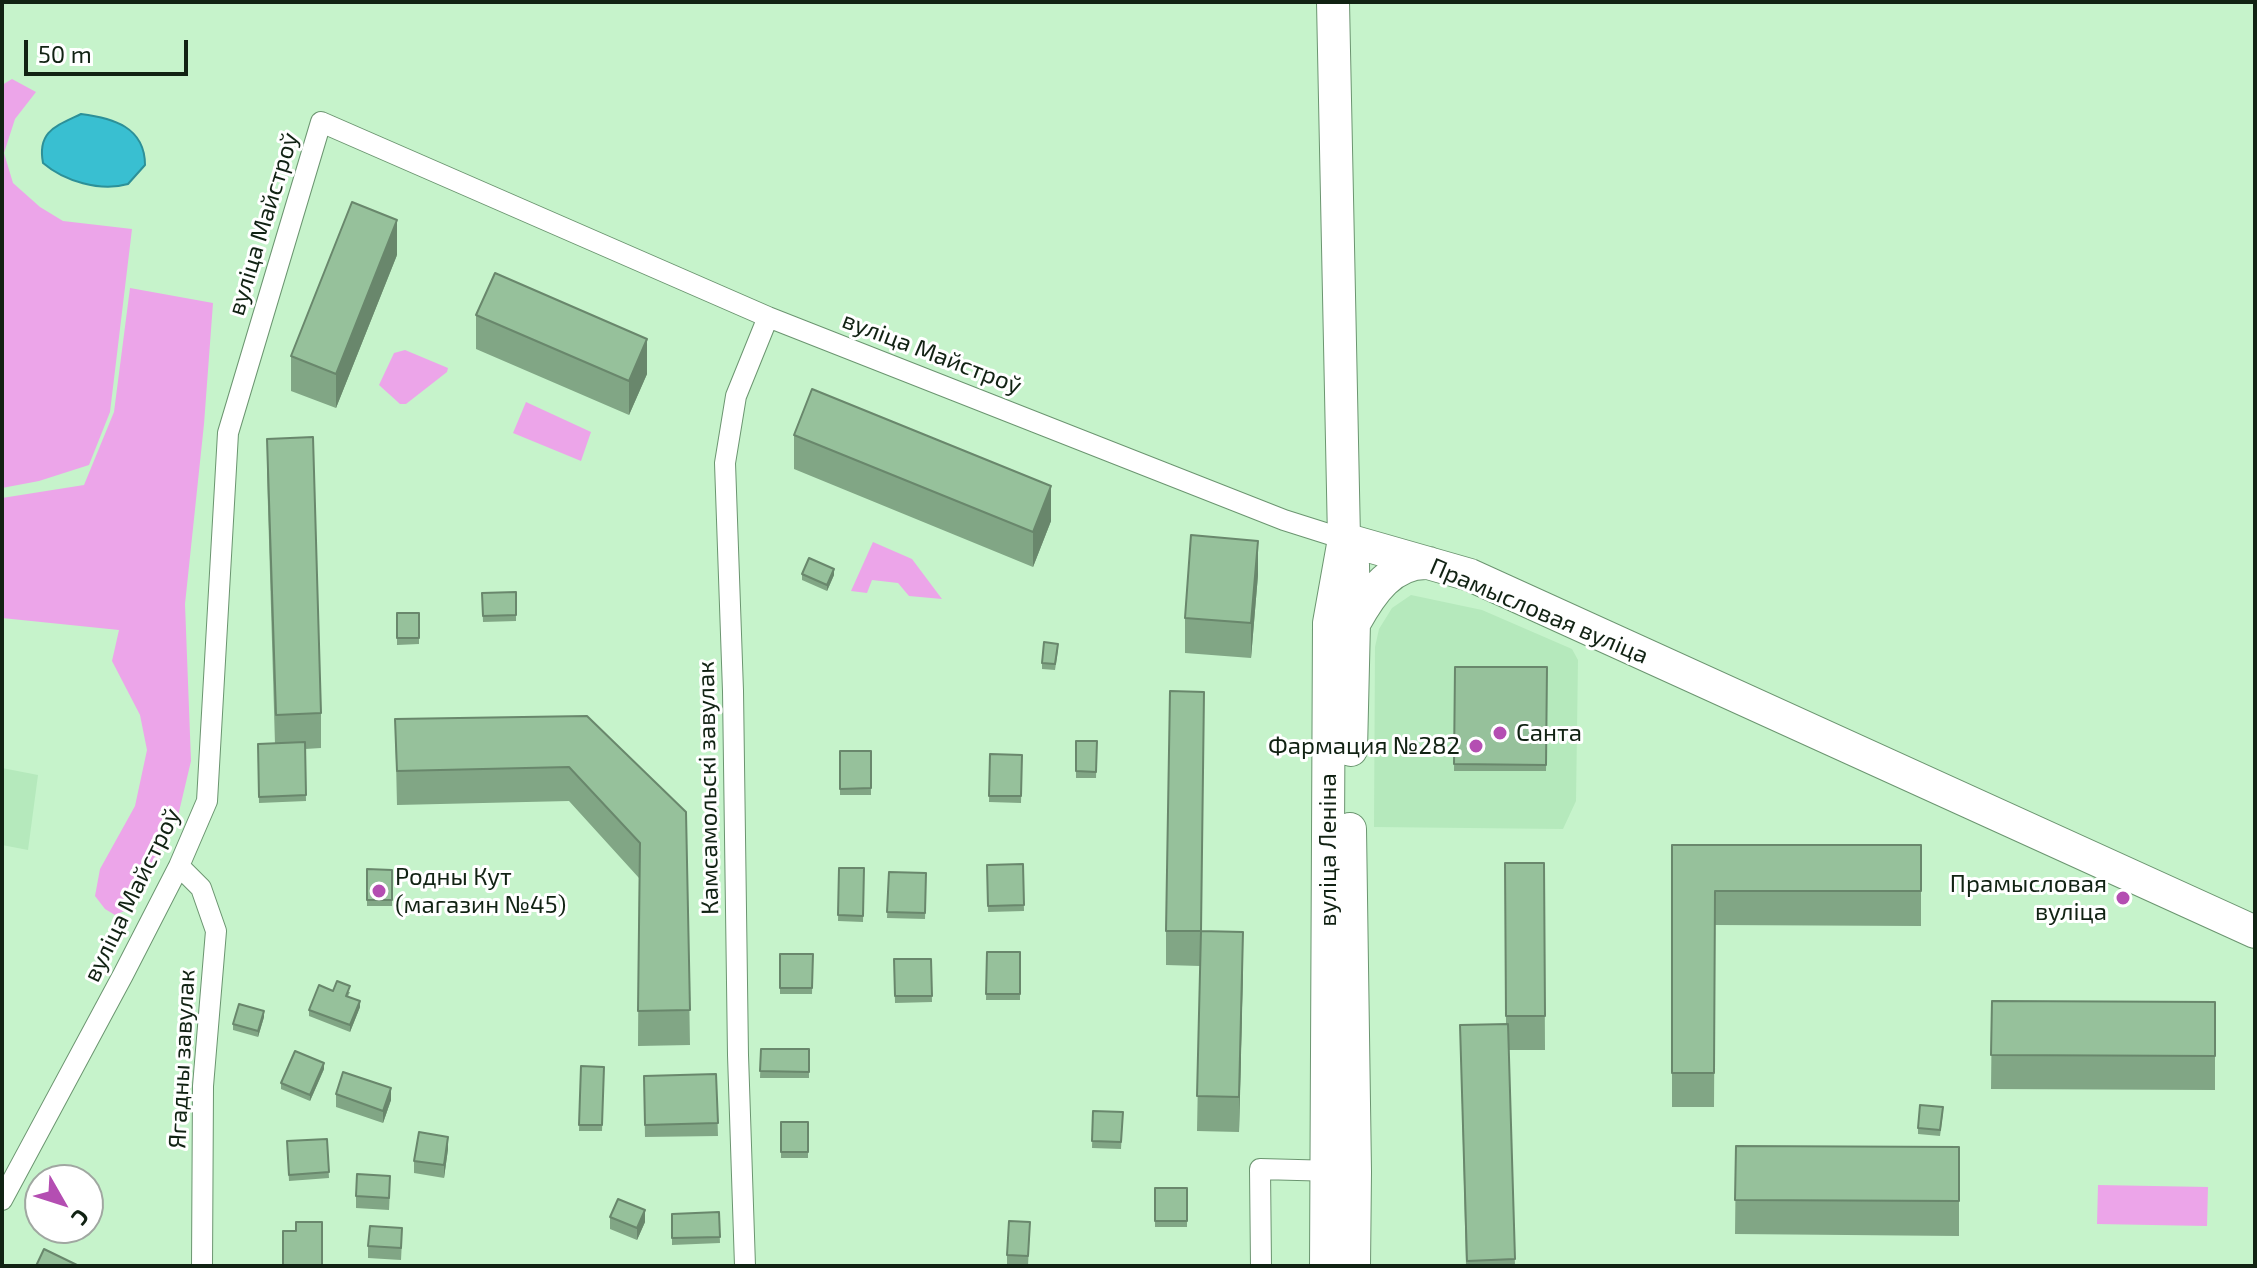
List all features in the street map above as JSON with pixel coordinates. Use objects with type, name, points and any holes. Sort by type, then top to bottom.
[{"type":"main road","points":[[1333,2],[1344,539]]},
{"type":"main road","name":"Прамысловая вуліца","points":[[1344,539],[1470,575],[2255,932]]},
{"type":"main road","name":"вуліца Леніна","points":[[1326,1266],[1341,1171],[1355,572],[1344,539]]},
{"type":"main road","name":"вуліца Леніна","points":[[1344,539],[1329,623],[1341,1171],[1354,1266]]},
{"type":"main road","points":[[1354,622],[1379,583],[1419,562],[1433,563]]},
{"type":"street","name":"вуліца Майстроў","points":[[2,1200],[179,866],[207,801],[228,433],[321,122],[768,317],[1284,520],[1344,539]]},
{"type":"street","name":"Камсамольскі завулак","points":[[745,1266],[725,463],[736,396],[768,317]]},
{"type":"street","name":"Ягадны завулак","points":[[179,866],[201,888],[216,931],[203,1086],[202,1266]]},
{"type":"street","points":[[1261,1266],[1260,1169],[1341,1171]]},
{"type":"shaded area","points":[[12,79],[36,92],[15,119],[4,153],[13,183],[40,207],[63,221],[132,229],[110,412],[89,465],[39,481],[2,488],[2,85]]},
{"type":"shaded area","points":[[130,288],[213,303],[185,604],[191,761],[178,816],[129,909],[115,915],[105,909],[95,896],[100,869],[135,806],[147,750],[140,715],[112,661],[119,630],[2,618],[2,498],[84,485],[114,412]]},
{"type":"shaded area","points":[[405,350],[448,368],[406,404],[400,404],[379,385],[394,353]]},
{"type":"shaded area","points":[[526,402],[591,432],[581,461],[513,433]]},
{"type":"shaded area","points":[[873,542],[912,559],[942,599],[909,596],[898,583],[872,580],[867,593],[851,591]]},
{"type":"shaded area","points":[[1411,595],[1482,610],[1572,649],[1578,660],[1576,801],[1563,829],[1374,827],[1375,647],[1379,629],[1392,608]]},
{"type":"shaded area","points":[[2,768],[38,775],[28,850],[2,845]]},
{"type":"shaded area","points":[[2098,1185],[2208,1187],[2207,1226],[2097,1224]]},
{"type":"water","points":[[81,114],[115,122],[133,133],[140,142],[145,165],[128,184],[94,186],[72,180],[43,163],[43,144],[50,131]]},
{"type":"building","points":[[352,202],[397,220],[336,374],[291,356]]},
{"type":"building","points":[[495,273],[647,339],[629,381],[476,315]]},
{"type":"building","points":[[812,389],[1051,486],[1033,532],[794,435]]},
{"type":"building","points":[[313,437],[321,713],[276,715],[267,439]]},
{"type":"building","points":[[1191,535],[1258,541],[1251,623],[1185,618]]},
{"type":"building","points":[[809,558],[834,569],[827,585],[802,574]]},
{"type":"building","points":[[516,592],[516,615],[483,616],[482,593]]},
{"type":"building","points":[[397,613],[419,613],[419,638],[397,638]]},
{"type":"building","points":[[1044,642],[1058,644],[1055,664],[1042,663]]},
{"type":"building","name":"Санта","points":[[1455,667],[1547,667],[1546,765],[1454,764]]},
{"type":"building","points":[[1170,691],[1204,692],[1201,931],[1166,931]]},
{"type":"building","points":[[587,716],[686,812],[690,1010],[638,1011],[640,843],[569,767],[397,771],[395,719]]},
{"type":"building","points":[[1076,741],[1097,741],[1096,772],[1076,771]]},
{"type":"building","points":[[305,742],[306,795],[259,797],[258,744]]},
{"type":"building","points":[[840,751],[871,751],[871,788],[840,789]]},
{"type":"building","points":[[990,754],[1022,755],[1021,796],[989,796]]},
{"type":"building","points":[[1672,845],[1921,845],[1921,891],[1715,891],[1714,1073],[1672,1073]]},
{"type":"building","points":[[1505,863],[1544,863],[1545,1016],[1506,1016]]},
{"type":"building","points":[[1023,864],[1024,905],[988,906],[987,865]]},
{"type":"building","points":[[839,868],[864,868],[863,916],[838,915]]},
{"type":"building","name":"Родны Кут (магазин №45)","points":[[367,869],[392,870],[392,900],[367,900]]},
{"type":"building","points":[[889,872],[926,873],[925,913],[887,912]]},
{"type":"building","points":[[1201,931],[1243,932],[1239,1097],[1197,1096]]},
{"type":"building","points":[[987,952],[1020,952],[1020,994],[986,994]]},
{"type":"building","points":[[780,954],[813,954],[812,988],[780,988]]},
{"type":"building","points":[[894,959],[931,959],[932,996],[895,996]]},
{"type":"building","points":[[337,981],[350,986],[346,996],[360,1001],[350,1025],[309,1010],[319,985],[333,991]]},
{"type":"building","points":[[1992,1001],[2215,1002],[2215,1056],[1991,1055]]},
{"type":"building","points":[[239,1004],[264,1011],[258,1031],[233,1024]]},
{"type":"building","points":[[1508,1024],[1515,1259],[1467,1261],[1460,1025]]},
{"type":"building","points":[[761,1049],[809,1049],[809,1072],[760,1071]]},
{"type":"building","points":[[295,1051],[324,1063],[310,1095],[281,1083]]},
{"type":"building","points":[[581,1066],[604,1067],[602,1125],[579,1125]]},
{"type":"building","points":[[343,1072],[391,1088],[383,1111],[336,1094]]},
{"type":"building","points":[[716,1074],[718,1123],[645,1125],[644,1076]]},
{"type":"building","points":[[1920,1105],[1943,1107],[1940,1130],[1918,1128]]},
{"type":"building","points":[[1093,1111],[1123,1112],[1121,1142],[1092,1141]]},
{"type":"building","points":[[781,1122],[808,1122],[808,1152],[781,1152]]},
{"type":"building","points":[[419,1132],[448,1137],[444,1165],[414,1161]]},
{"type":"building","points":[[327,1139],[329,1172],[289,1175],[287,1141]]},
{"type":"building","points":[[1736,1146],[1959,1147],[1959,1201],[1735,1200]]},
{"type":"building","points":[[357,1174],[390,1176],[389,1198],[356,1196]]},
{"type":"building","points":[[1155,1188],[1187,1188],[1187,1221],[1155,1221]]},
{"type":"building","points":[[618,1199],[645,1210],[637,1228],[610,1217]]},
{"type":"building","points":[[719,1212],[720,1237],[672,1238],[672,1214]]},
{"type":"building","points":[[1009,1221],[1030,1222],[1028,1256],[1007,1255]]},
{"type":"building","points":[[296,1222],[322,1222],[322,1266],[283,1266],[283,1231],[296,1231]]},
{"type":"building","points":[[370,1226],[402,1228],[401,1248],[368,1246]]},
{"type":"building","points":[[44,1249],[79,1266],[36,1266]]},
{"type":"place","name":"Санта","points":[[1500,733]]},
{"type":"place","name":"Фармация №282","points":[[1476,746]]},
{"type":"place","name":"Родны Кут (магазин №45)","points":[[379,891]]},
{"type":"place","name":"Прамысловая вуліца","points":[[2123,898]]}]
